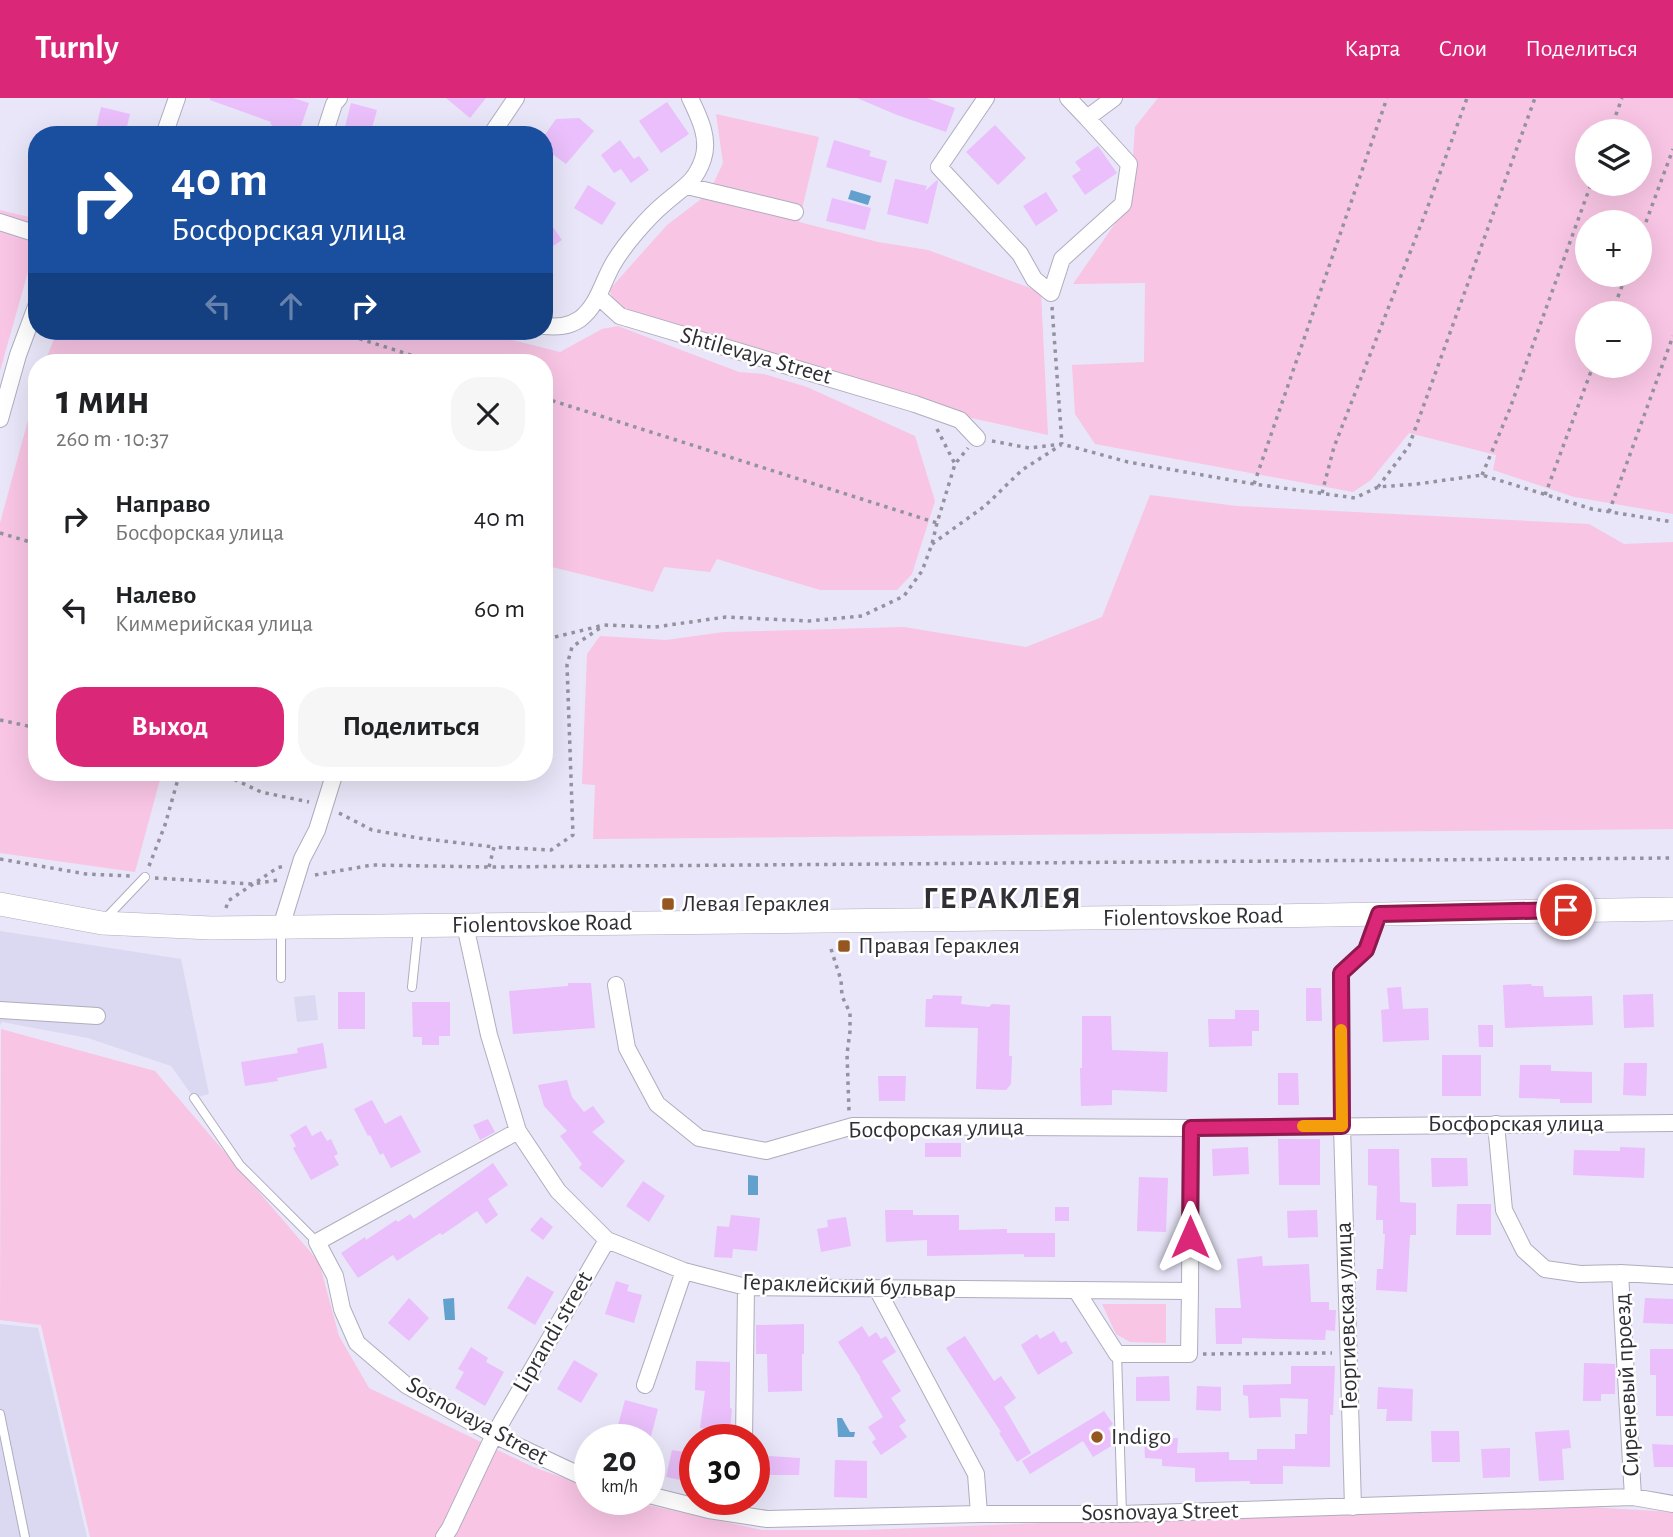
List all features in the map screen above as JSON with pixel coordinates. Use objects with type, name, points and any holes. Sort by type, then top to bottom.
[{"type":"main road","name":"Fiolentovskoe Road","points":[[0,904],[102,923],[220,928],[1673,909]]},
{"type":"street","points":[[167,126],[177,98]]},
{"type":"street","points":[[327,126],[334,104],[339,98]]},
{"type":"street","points":[[497,126],[516,98]]},
{"type":"street","points":[[553,327],[562,328],[577,321],[590,310],[613,264],[630,241],[663,204],[697,175],[704,155],[705,134],[690,98]]},
{"type":"street","points":[[986,98],[939,167],[1020,254],[1034,279],[1051,293],[1062,258],[1123,204],[1129,164],[1069,98]]},
{"type":"street","points":[[1087,118],[1114,98]]},
{"type":"street","points":[[687,186],[795,212]]},
{"type":"street","points":[[0,222],[28,231]]},
{"type":"street","name":"Shtilevaya Street","points":[[598,296],[620,316],[915,404],[960,420],[976,438]]},
{"type":"street","points":[[0,419],[28,328]]},
{"type":"street","points":[[281,927],[302,859],[317,830],[332,781]]},
{"type":"street","name":"Георгиевская улица","points":[[1353,1507],[1342,1126],[1341,973],[1366,950],[1379,914]]},
{"type":"street","name":"Гераклейский бульвар","points":[[465,925],[489,1035],[518,1130],[558,1191],[607,1240],[684,1271],[746,1287],[1189,1291]]},
{"type":"street","name":"Босфорская улица","points":[[616,985],[627,1048],[657,1104],[699,1138],[766,1151],[849,1127],[866,1126],[1191,1128],[1673,1124]]},
{"type":"street","points":[[0,1010],[97,1016]]},
{"type":"street","name":"Сиреневый проезд","points":[[1496,1124],[1504,1210],[1524,1250],[1545,1269],[1580,1274],[1673,1276]]},
{"type":"street","points":[[1076,1290],[1117,1354],[1189,1354],[1191,1128]]},
{"type":"street","points":[[317,1242],[518,1130]]},
{"type":"street","name":"Liprandi street","points":[[444,1537],[494,1435],[607,1240]]},
{"type":"street","name":"Sosnovaya Street","points":[[317,1242],[335,1276],[342,1309],[357,1343],[406,1385],[494,1435],[574,1472]]},
{"type":"street","points":[[645,1385],[684,1271]]},
{"type":"street","name":"Сиреневый проезд","points":[[1620,1273],[1633,1497]]},
{"type":"street","points":[[744,1424],[746,1287]]},
{"type":"street","points":[[877,1289],[976,1474],[979,1514]]},
{"type":"street","name":"Sosnovaya Street","points":[[759,1515],[767,1519],[1122,1514],[1633,1497],[1673,1504]]},
{"type":"lane","points":[[102,923],[145,877]]},
{"type":"lane","points":[[412,987],[418,926]]},
{"type":"lane","points":[[281,927],[281,978]]},
{"type":"lane","points":[[194,1098],[240,1165],[317,1242]]},
{"type":"lane","points":[[1117,1354],[1122,1514]]},
{"type":"lane","points":[[0,1414],[25,1537]]},
{"type":"path","points":[[1254,484],[1387,98]]},
{"type":"path","points":[[1322,493],[1334,447],[1427,209],[1467,98]]},
{"type":"path","points":[[1378,487],[1409,446],[1535,98]]},
{"type":"path","points":[[1614,119],[1622,98]]},
{"type":"path","points":[[1651,210],[1673,149]]},
{"type":"path","points":[[1482,475],[1509,411],[1587,196]]},
{"type":"path","points":[[1051,293],[1062,444]]},
{"type":"path","points":[[1609,512],[1673,336]]},
{"type":"path","points":[[363,340],[408,354]]},
{"type":"path","points":[[1545,495],[1589,378]]},
{"type":"path","points":[[553,401],[937,523]]},
{"type":"path","points":[[915,404],[940,431],[955,464]]},
{"type":"path","points":[[555,637],[604,625],[655,627],[726,617],[809,621],[862,616],[904,596],[922,571],[955,464],[976,438],[1029,448],[1062,444],[1128,462],[1355,498],[1378,487],[1482,475],[1592,509],[1673,522]]},
{"type":"path","points":[[932,544],[985,506],[1022,470],[1062,444]]},
{"type":"path","points":[[0,533],[28,541]]},
{"type":"path","points":[[238,781],[261,792],[324,805],[372,830],[494,847],[551,850],[573,835],[567,665],[572,647],[604,625]]},
{"type":"path","points":[[0,720],[28,726]]},
{"type":"path","points":[[145,877],[165,825],[177,781]]},
{"type":"path","points":[[489,867],[494,847]]},
{"type":"path","points":[[0,859],[86,874],[252,884],[372,865],[489,867],[1673,858]]},
{"type":"path","points":[[220,928],[228,901],[277,868],[302,859]]},
{"type":"path","points":[[831,949],[841,979],[842,996],[850,1013],[847,1054],[849,1127]]},
{"type":"path","points":[[1189,1354],[1348,1353]]},
{"type":"shaded area","points":[[1158,98],[1673,98],[1673,514],[1574,497],[1493,470],[1496,455],[1409,433],[1371,480],[1353,492],[1095,444],[1075,414],[1072,365],[1144,362],[1145,283],[1073,284],[1130,202],[1135,127]]},
{"type":"shaded area","points":[[716,114],[819,137],[799,222],[878,242],[928,250],[1041,292],[1048,435],[962,416],[623,319],[609,290],[667,225],[709,193],[723,163]]},
{"type":"shaded area","points":[[0,210],[28,217],[28,272],[0,371]]},
{"type":"shaded area","points":[[618,326],[739,372],[764,374],[807,387],[915,436],[935,501],[912,574],[897,590],[820,590],[717,559],[710,572],[664,567],[653,592],[553,567],[553,354],[48,354],[54,340],[513,340],[560,352],[602,329]]},
{"type":"shaded area","points":[[28,420],[28,781],[160,781],[135,872],[0,853],[0,523]]},
{"type":"shaded area","points":[[1150,495],[1237,506],[1589,524],[1624,544],[1673,542],[1673,829],[593,839],[595,785],[582,784],[587,654],[600,636],[666,640],[724,632],[904,627],[1026,647],[1102,617]]},
{"type":"shaded area","points":[[0,931],[181,959],[209,1094],[194,1098],[171,1066],[88,1038],[2,1022],[0,1025]]},
{"type":"shaded area","points":[[315,995],[318,1020],[297,1022],[294,997]]},
{"type":"shaded area","points":[[1,1029],[155,1071],[319,1262],[339,1336],[369,1388],[533,1467],[574,1481],[574,1515],[665,1515],[665,1509],[679,1512],[679,1515],[693,1515],[762,1530],[863,1530],[1539,1504],[1673,1512],[1673,1537],[90,1537],[41,1325],[0,1320]]},
{"type":"shaded area","points":[[1102,1304],[1166,1304],[1166,1343],[1130,1342],[1116,1334]]},
{"type":"shaded area","points":[[0,1324],[38,1328],[87,1537],[0,1537]]},
{"type":"water","points":[[851,190],[871,196],[868,205],[848,199]]},
{"type":"water","points":[[748,1175],[758,1176],[758,1195],[748,1195]]},
{"type":"water","points":[[454,1298],[455,1320],[445,1320],[443,1299]]},
{"type":"water","points":[[837,1418],[842,1418],[850,1432],[855,1432],[854,1437],[838,1437]]},
{"type":"building","points":[[293,98],[309,103],[301,126],[272,126],[271,122],[210,100]]},
{"type":"building","points":[[446,98],[486,98],[470,118]]},
{"type":"building","points":[[857,98],[927,98],[955,108],[946,132]]},
{"type":"building","points":[[667,102],[689,134],[661,153],[639,121]]},
{"type":"building","points":[[351,103],[377,110],[373,126],[345,126]]},
{"type":"building","points":[[101,107],[130,114],[127,126],[97,126]]},
{"type":"building","points":[[579,118],[594,131],[566,164],[553,155],[551,126],[556,119]]},
{"type":"building","points":[[995,125],[1026,158],[998,185],[966,152]]},
{"type":"building","points":[[620,140],[634,159],[639,156],[649,170],[631,183],[621,169],[614,173],[601,155]]},
{"type":"building","points":[[834,140],[871,151],[869,156],[887,161],[881,183],[826,167]]},
{"type":"building","points":[[1098,146],[1117,173],[1085,195],[1072,176],[1081,170],[1075,162]]},
{"type":"building","points":[[895,179],[927,186],[925,191],[937,180],[928,224],[887,214]]},
{"type":"building","points":[[588,185],[616,203],[602,225],[574,208]]},
{"type":"building","points":[[1046,192],[1058,211],[1036,226],[1023,206]]},
{"type":"building","points":[[832,198],[871,208],[865,230],[826,221]]},
{"type":"building","points":[[553,227],[562,240],[553,246]]},
{"type":"building","points":[[568,983],[591,983],[595,1028],[513,1034],[509,991],[568,986]]},
{"type":"building","points":[[1532,984],[1531,986],[1543,986],[1544,997],[1592,996],[1593,1025],[1505,1028],[1503,985]]},
{"type":"building","points":[[1401,987],[1403,1009],[1428,1008],[1429,1040],[1383,1042],[1381,1010],[1389,1009],[1387,988]]},
{"type":"building","points":[[1306,988],[1321,988],[1322,1021],[1306,1021]]},
{"type":"building","points":[[338,992],[365,992],[365,1029],[338,1029]]},
{"type":"building","points":[[1653,994],[1654,1027],[1624,1028],[1623,995]]},
{"type":"building","points":[[933,995],[962,996],[961,1004],[989,1007],[992,1004],[1010,1005],[1011,1084],[1006,1090],[976,1089],[978,1028],[925,1027],[926,999],[932,999]]},
{"type":"building","points":[[412,1002],[450,1002],[450,1036],[439,1036],[439,1045],[422,1045],[422,1037],[413,1037]]},
{"type":"building","points":[[1235,1010],[1259,1010],[1259,1031],[1252,1031],[1252,1046],[1209,1047],[1208,1019],[1235,1019]]},
{"type":"building","points":[[1082,1016],[1111,1016],[1112,1050],[1168,1052],[1167,1092],[1112,1090],[1112,1105],[1081,1106]]},
{"type":"building","points":[[1478,1025],[1493,1025],[1493,1047],[1479,1047]]},
{"type":"building","points":[[323,1043],[327,1068],[277,1078],[278,1081],[245,1086],[241,1062],[298,1053],[297,1048]]},
{"type":"building","points":[[1442,1055],[1481,1055],[1481,1096],[1442,1096]]},
{"type":"building","points":[[1624,1063],[1647,1063],[1646,1096],[1623,1095]]},
{"type":"building","points":[[1520,1065],[1551,1065],[1551,1071],[1592,1072],[1592,1103],[1560,1103],[1560,1099],[1519,1098]]},
{"type":"building","points":[[1278,1073],[1298,1073],[1299,1105],[1278,1105]]},
{"type":"building","points":[[878,1076],[906,1076],[905,1101],[879,1101]]},
{"type":"building","points":[[567,1080],[572,1097],[584,1112],[593,1106],[605,1122],[592,1132],[625,1161],[602,1188],[579,1168],[582,1164],[560,1136],[567,1131],[544,1106],[538,1085]]},
{"type":"building","points":[[372,1100],[385,1124],[401,1115],[421,1152],[391,1168],[383,1153],[380,1155],[370,1135],[368,1136],[354,1109]]},
{"type":"building","points":[[488,1119],[495,1132],[480,1140],[473,1125]]},
{"type":"building","points":[[306,1125],[312,1136],[321,1131],[327,1141],[331,1139],[338,1154],[334,1156],[339,1165],[311,1180],[293,1148],[296,1146],[290,1135]]},
{"type":"building","points":[[1278,1139],[1320,1139],[1320,1185],[1279,1185]]},
{"type":"building","points":[[925,1143],[961,1143],[961,1157],[925,1157]]},
{"type":"building","points":[[1248,1147],[1249,1174],[1213,1176],[1212,1149]]},
{"type":"building","points":[[1620,1147],[1645,1148],[1644,1178],[1573,1175],[1574,1150],[1620,1151]]},
{"type":"building","points":[[1368,1149],[1399,1149],[1400,1202],[1416,1203],[1416,1235],[1410,1235],[1407,1292],[1376,1290],[1377,1269],[1383,1269],[1385,1234],[1383,1220],[1376,1220],[1377,1186],[1368,1185]]},
{"type":"building","points":[[1431,1158],[1467,1158],[1468,1186],[1432,1187]]},
{"type":"building","points":[[493,1163],[508,1185],[488,1199],[498,1215],[486,1224],[477,1211],[397,1261],[393,1255],[358,1278],[341,1253],[396,1220],[398,1222],[410,1214],[414,1219]]},
{"type":"building","points":[[1139,1177],[1168,1178],[1166,1232],[1137,1231]]},
{"type":"building","points":[[643,1181],[665,1196],[649,1222],[626,1206]]},
{"type":"building","points":[[1457,1204],[1491,1204],[1491,1235],[1456,1235]]},
{"type":"building","points":[[1055,1207],[1069,1207],[1069,1221],[1055,1221]]},
{"type":"building","points":[[885,1210],[913,1210],[913,1215],[959,1215],[959,1230],[1007,1229],[1007,1233],[1055,1233],[1055,1257],[1024,1257],[1024,1254],[927,1256],[927,1240],[886,1242]]},
{"type":"building","points":[[1317,1210],[1318,1237],[1288,1238],[1287,1211]]},
{"type":"building","points":[[731,1215],[760,1218],[757,1251],[733,1249],[732,1258],[714,1257],[717,1226],[729,1227]]},
{"type":"building","points":[[541,1217],[553,1227],[543,1240],[530,1230]]},
{"type":"building","points":[[846,1217],[851,1246],[821,1252],[817,1229],[828,1227],[827,1220]]},
{"type":"building","points":[[1262,1256],[1263,1266],[1309,1264],[1311,1302],[1329,1302],[1329,1310],[1336,1310],[1335,1331],[1326,1330],[1325,1340],[1242,1338],[1242,1344],[1216,1344],[1215,1308],[1241,1308],[1237,1259]]},
{"type":"building","points":[[527,1276],[554,1292],[535,1325],[507,1308]]},
{"type":"building","points":[[616,1281],[629,1285],[627,1291],[642,1295],[634,1323],[605,1314]]},
{"type":"building","points":[[409,1298],[429,1318],[409,1341],[388,1323]]},
{"type":"building","points":[[1645,1298],[1673,1299],[1673,1324],[1643,1323]]},
{"type":"building","points":[[804,1324],[802,1391],[768,1392],[767,1354],[756,1354],[756,1325]]},
{"type":"building","points":[[862,1326],[869,1337],[876,1332],[881,1339],[886,1336],[896,1352],[882,1361],[901,1391],[891,1398],[906,1421],[899,1426],[907,1437],[881,1455],[872,1442],[876,1439],[868,1427],[883,1417],[838,1342]]},
{"type":"building","points":[[1054,1331],[1061,1343],[1066,1341],[1073,1353],[1038,1375],[1021,1345],[1037,1334],[1040,1339]]},
{"type":"building","points":[[965,1336],[994,1381],[1001,1376],[1016,1398],[1004,1407],[1031,1453],[1017,1462],[999,1433],[1001,1432],[946,1348]]},
{"type":"building","points":[[471,1347],[488,1358],[486,1362],[504,1372],[485,1406],[455,1388],[464,1372],[458,1369]]},
{"type":"building","points":[[1650,1349],[1673,1349],[1673,1416],[1656,1416],[1656,1375],[1650,1375]]},
{"type":"building","points":[[574,1360],[598,1374],[581,1403],[557,1389]]},
{"type":"building","points":[[696,1361],[730,1362],[731,1424],[701,1424],[705,1391],[695,1390]]},
{"type":"building","points":[[1584,1363],[1615,1364],[1615,1394],[1601,1394],[1601,1401],[1583,1401]]},
{"type":"building","points":[[1291,1366],[1335,1366],[1333,1415],[1330,1415],[1330,1467],[1283,1466],[1283,1484],[1250,1484],[1250,1481],[1195,1482],[1195,1468],[1162,1466],[1162,1459],[1145,1458],[1144,1439],[1178,1438],[1177,1453],[1229,1452],[1229,1460],[1257,1460],[1257,1449],[1295,1449],[1295,1434],[1307,1434],[1308,1399],[1280,1398],[1281,1417],[1249,1418],[1248,1396],[1243,1395],[1243,1385],[1291,1384]]},
{"type":"building","points":[[1169,1376],[1170,1401],[1136,1401],[1136,1377]]},
{"type":"building","points":[[1197,1386],[1221,1387],[1221,1411],[1196,1410]]},
{"type":"building","points":[[1378,1387],[1413,1389],[1412,1421],[1386,1421],[1387,1409],[1377,1409]]},
{"type":"building","points":[[625,1400],[658,1409],[654,1424],[618,1424]]},
{"type":"building","points":[[1104,1411],[1113,1424],[1108,1428],[1113,1436],[1113,1445],[1093,1457],[1083,1441],[1030,1474],[1022,1461]]},
{"type":"building","points":[[1569,1430],[1571,1448],[1562,1449],[1564,1480],[1539,1481],[1535,1432]]},
{"type":"building","points":[[1431,1431],[1459,1431],[1460,1462],[1432,1462]]},
{"type":"building","points":[[1652,1444],[1673,1445],[1673,1467],[1654,1467]]},
{"type":"building","points":[[1510,1448],[1510,1477],[1483,1478],[1481,1449]]},
{"type":"building","points":[[672,1450],[679,1451],[679,1480],[666,1477]]},
{"type":"building","points":[[770,1456],[800,1458],[799,1475],[770,1475]]},
{"type":"building","points":[[835,1460],[867,1461],[867,1498],[834,1497]]},
{"type":"slow traffic","points":[[1303,1126],[1342,1126],[1341,1030]]},
{"type":"place","name":"Левая Гераклея","points":[[668,904]]},
{"type":"place","name":"Правая Гераклея","points":[[844,946]]},
{"type":"place","name":"Indigo","points":[[1097,1437]]},
{"type":"district","name":"ГЕРАКЛЕЯ","points":[[1003,898]]},
{"type":"route","points":[[1190,1237],[1191,1128],[1342,1126],[1341,973],[1366,950],[1379,914],[1566,910]]}]
